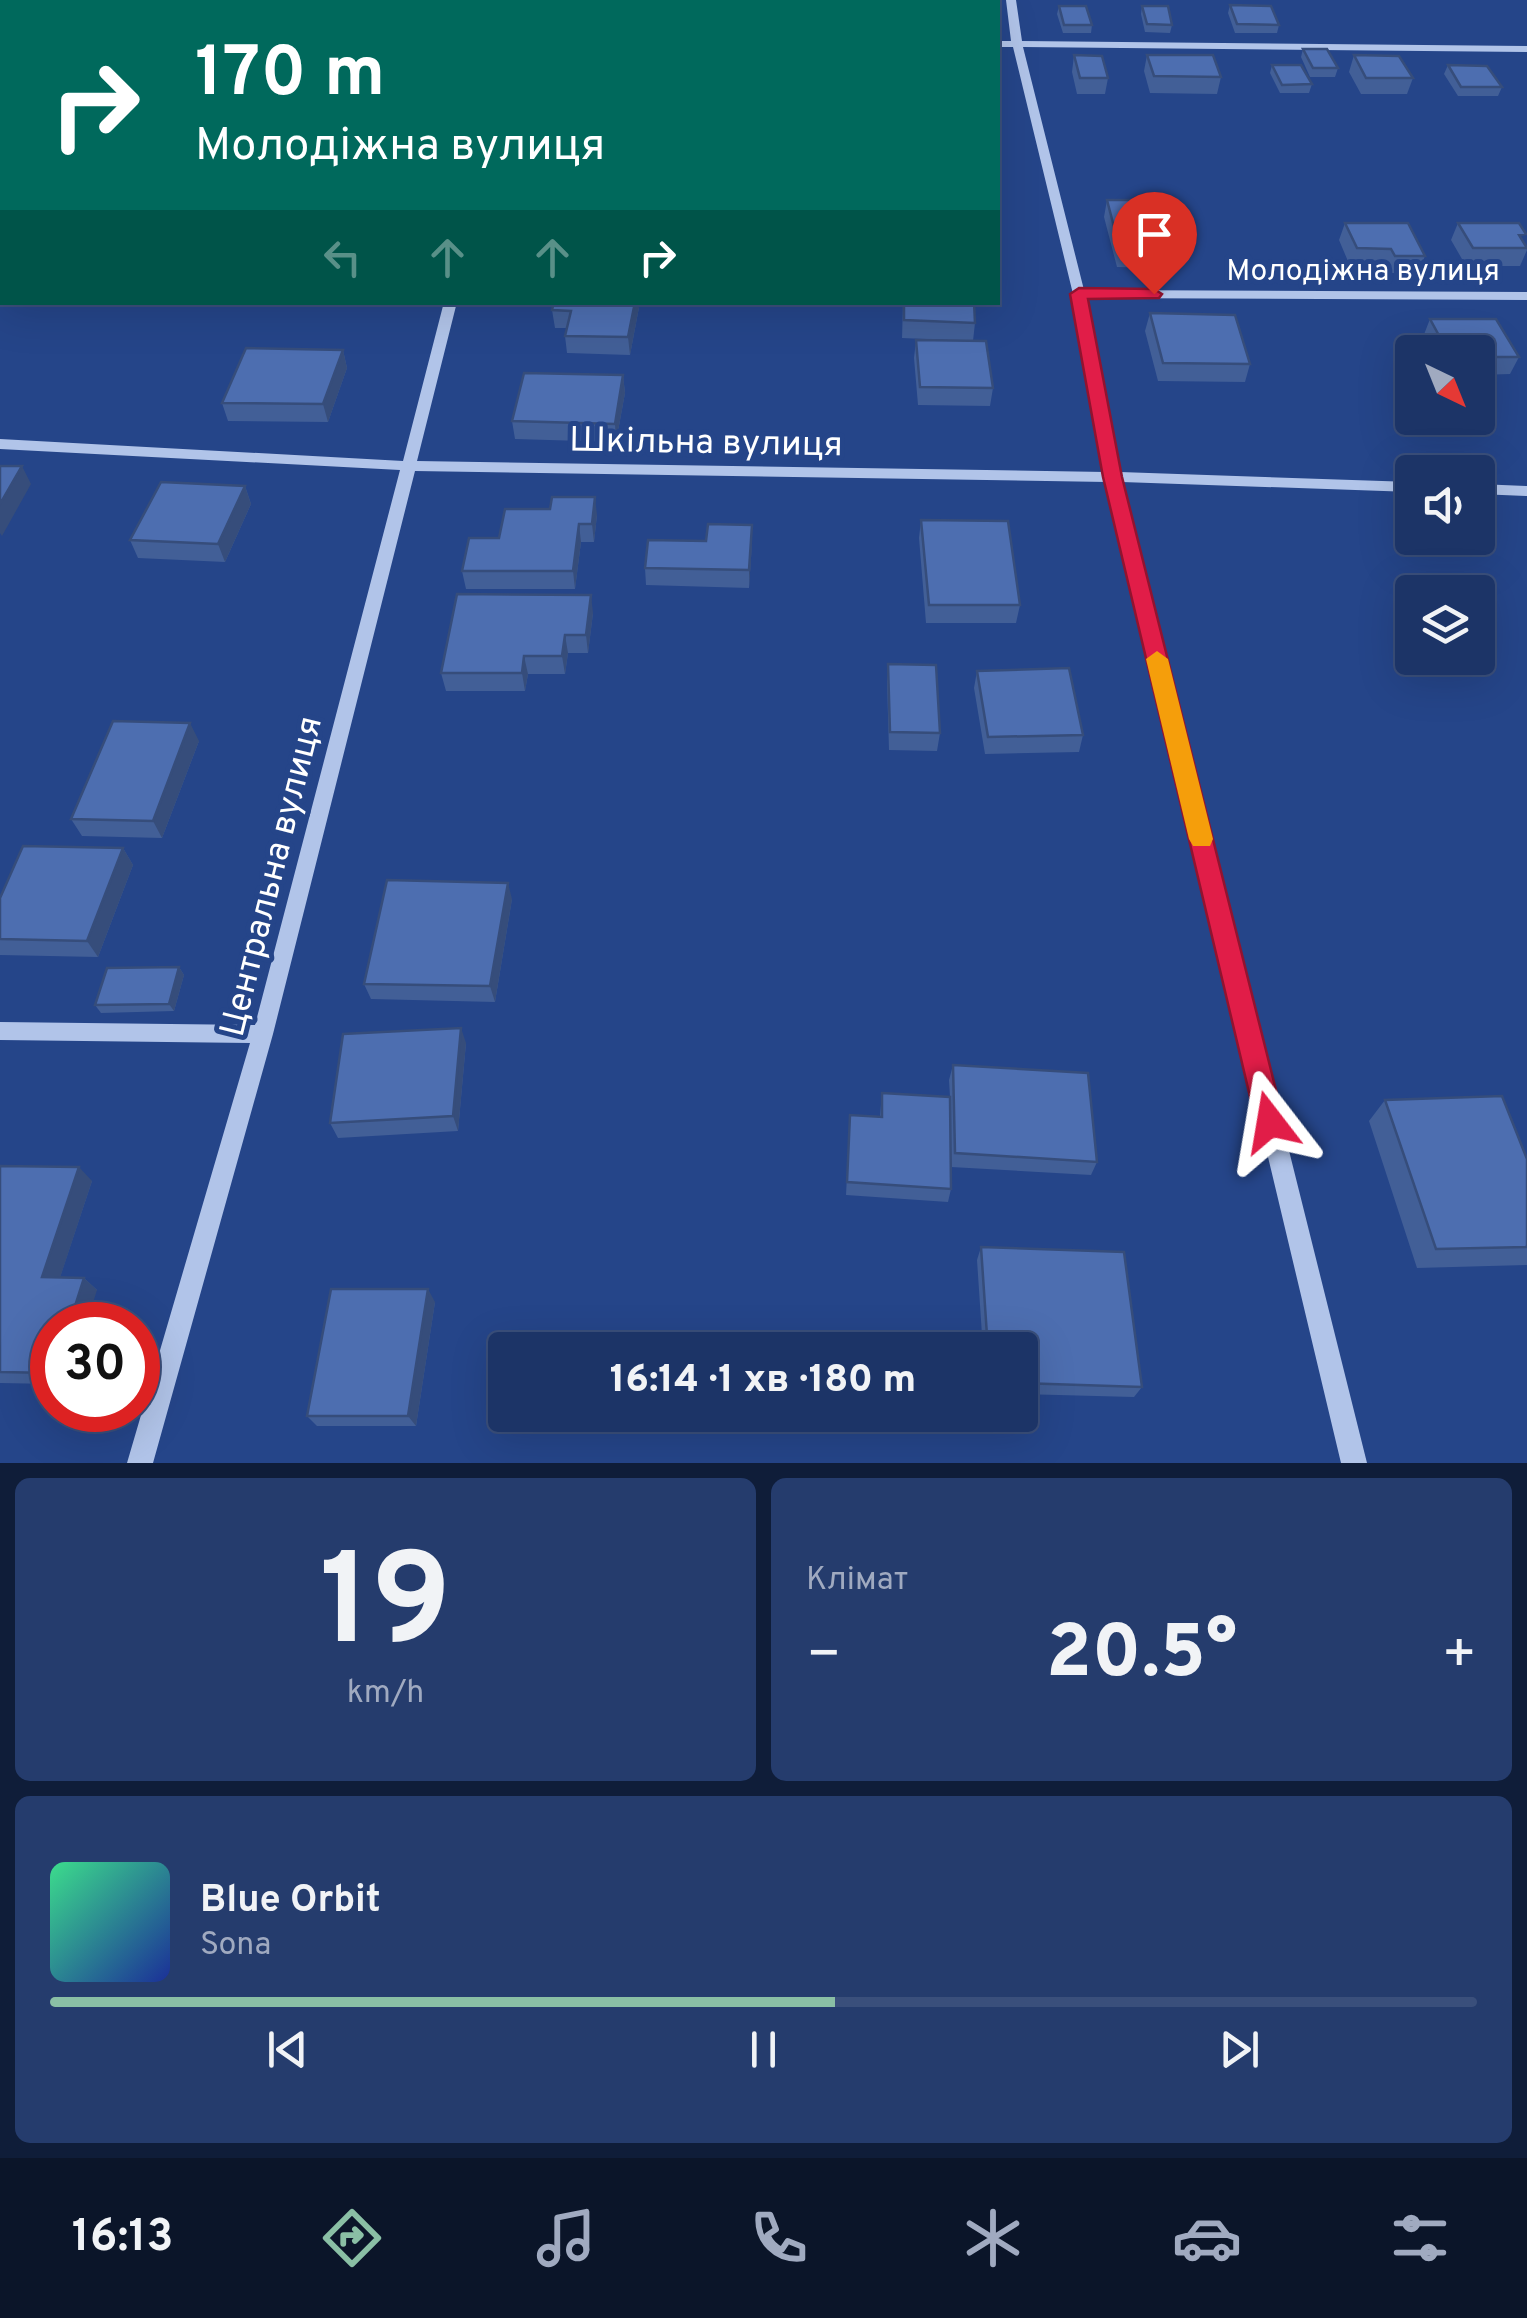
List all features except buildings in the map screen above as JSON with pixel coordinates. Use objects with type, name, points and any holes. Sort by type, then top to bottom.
[{"type":"street","points":[[1010,0],[1017,44],[1079,294],[1112,477],[1354,1463]]},
{"type":"street","points":[[1000,44],[1527,50]]},
{"type":"street","name":"Молодіжна вулиця","points":[[1079,294],[1527,296]]},
{"type":"street","name":"Центральна вулиця","points":[[140,1463],[263,1034],[450,305]]},
{"type":"street","name":"Шкільна вулиця","points":[[0,444],[409,466],[1112,477],[1395,486]]},
{"type":"street","points":[[1495,490],[1527,491]]},
{"type":"street","points":[[0,1031],[263,1034]]},
{"type":"slow traffic","points":[[1157,659],[1201,839]]},
{"type":"route","points":[[1154,294],[1079,294],[1112,477],[1270,1122]]}]
